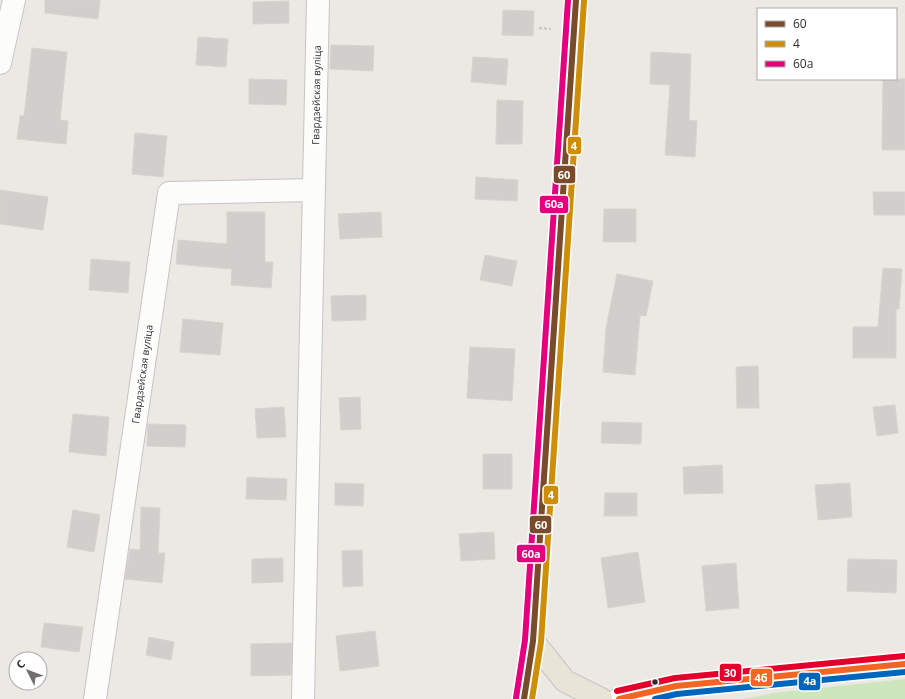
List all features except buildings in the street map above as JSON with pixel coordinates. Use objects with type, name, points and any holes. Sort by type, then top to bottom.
[{"type":"main road","points":[[524,699],[533,641],[576,0]]},
{"type":"main road","points":[[533,641],[565,681],[601,699]]},
{"type":"street","points":[[0,63],[14,0]]},
{"type":"street","name":"Гвардзейская вуліца","points":[[302,699],[318,0]]},
{"type":"street","name":"Гвардзейская вуліца","points":[[95,699],[169,193],[313,190]]},
{"type":"street","points":[[619,699],[676,686],[905,664]]},
{"type":"path","points":[[539,28],[553,29]]},
{"type":"green space","points":[[905,679],[905,699],[743,699],[774,693]]},
{"type":"transit line","name":"60а","points":[[516,698],[525,640],[568,0]]},
{"type":"transit line","name":"60","points":[[524,699],[533,641],[576,0]]},
{"type":"transit line","name":"4","points":[[532,699],[541,642],[584,1]]},
{"type":"transit line","name":"30","points":[[617,691],[675,678],[904,656]]},
{"type":"transit line","name":"4б","points":[[619,699],[676,686],[905,664]]},
{"type":"transit line","name":"4а","points":[[655,699],[677,694],[905,672]]}]
